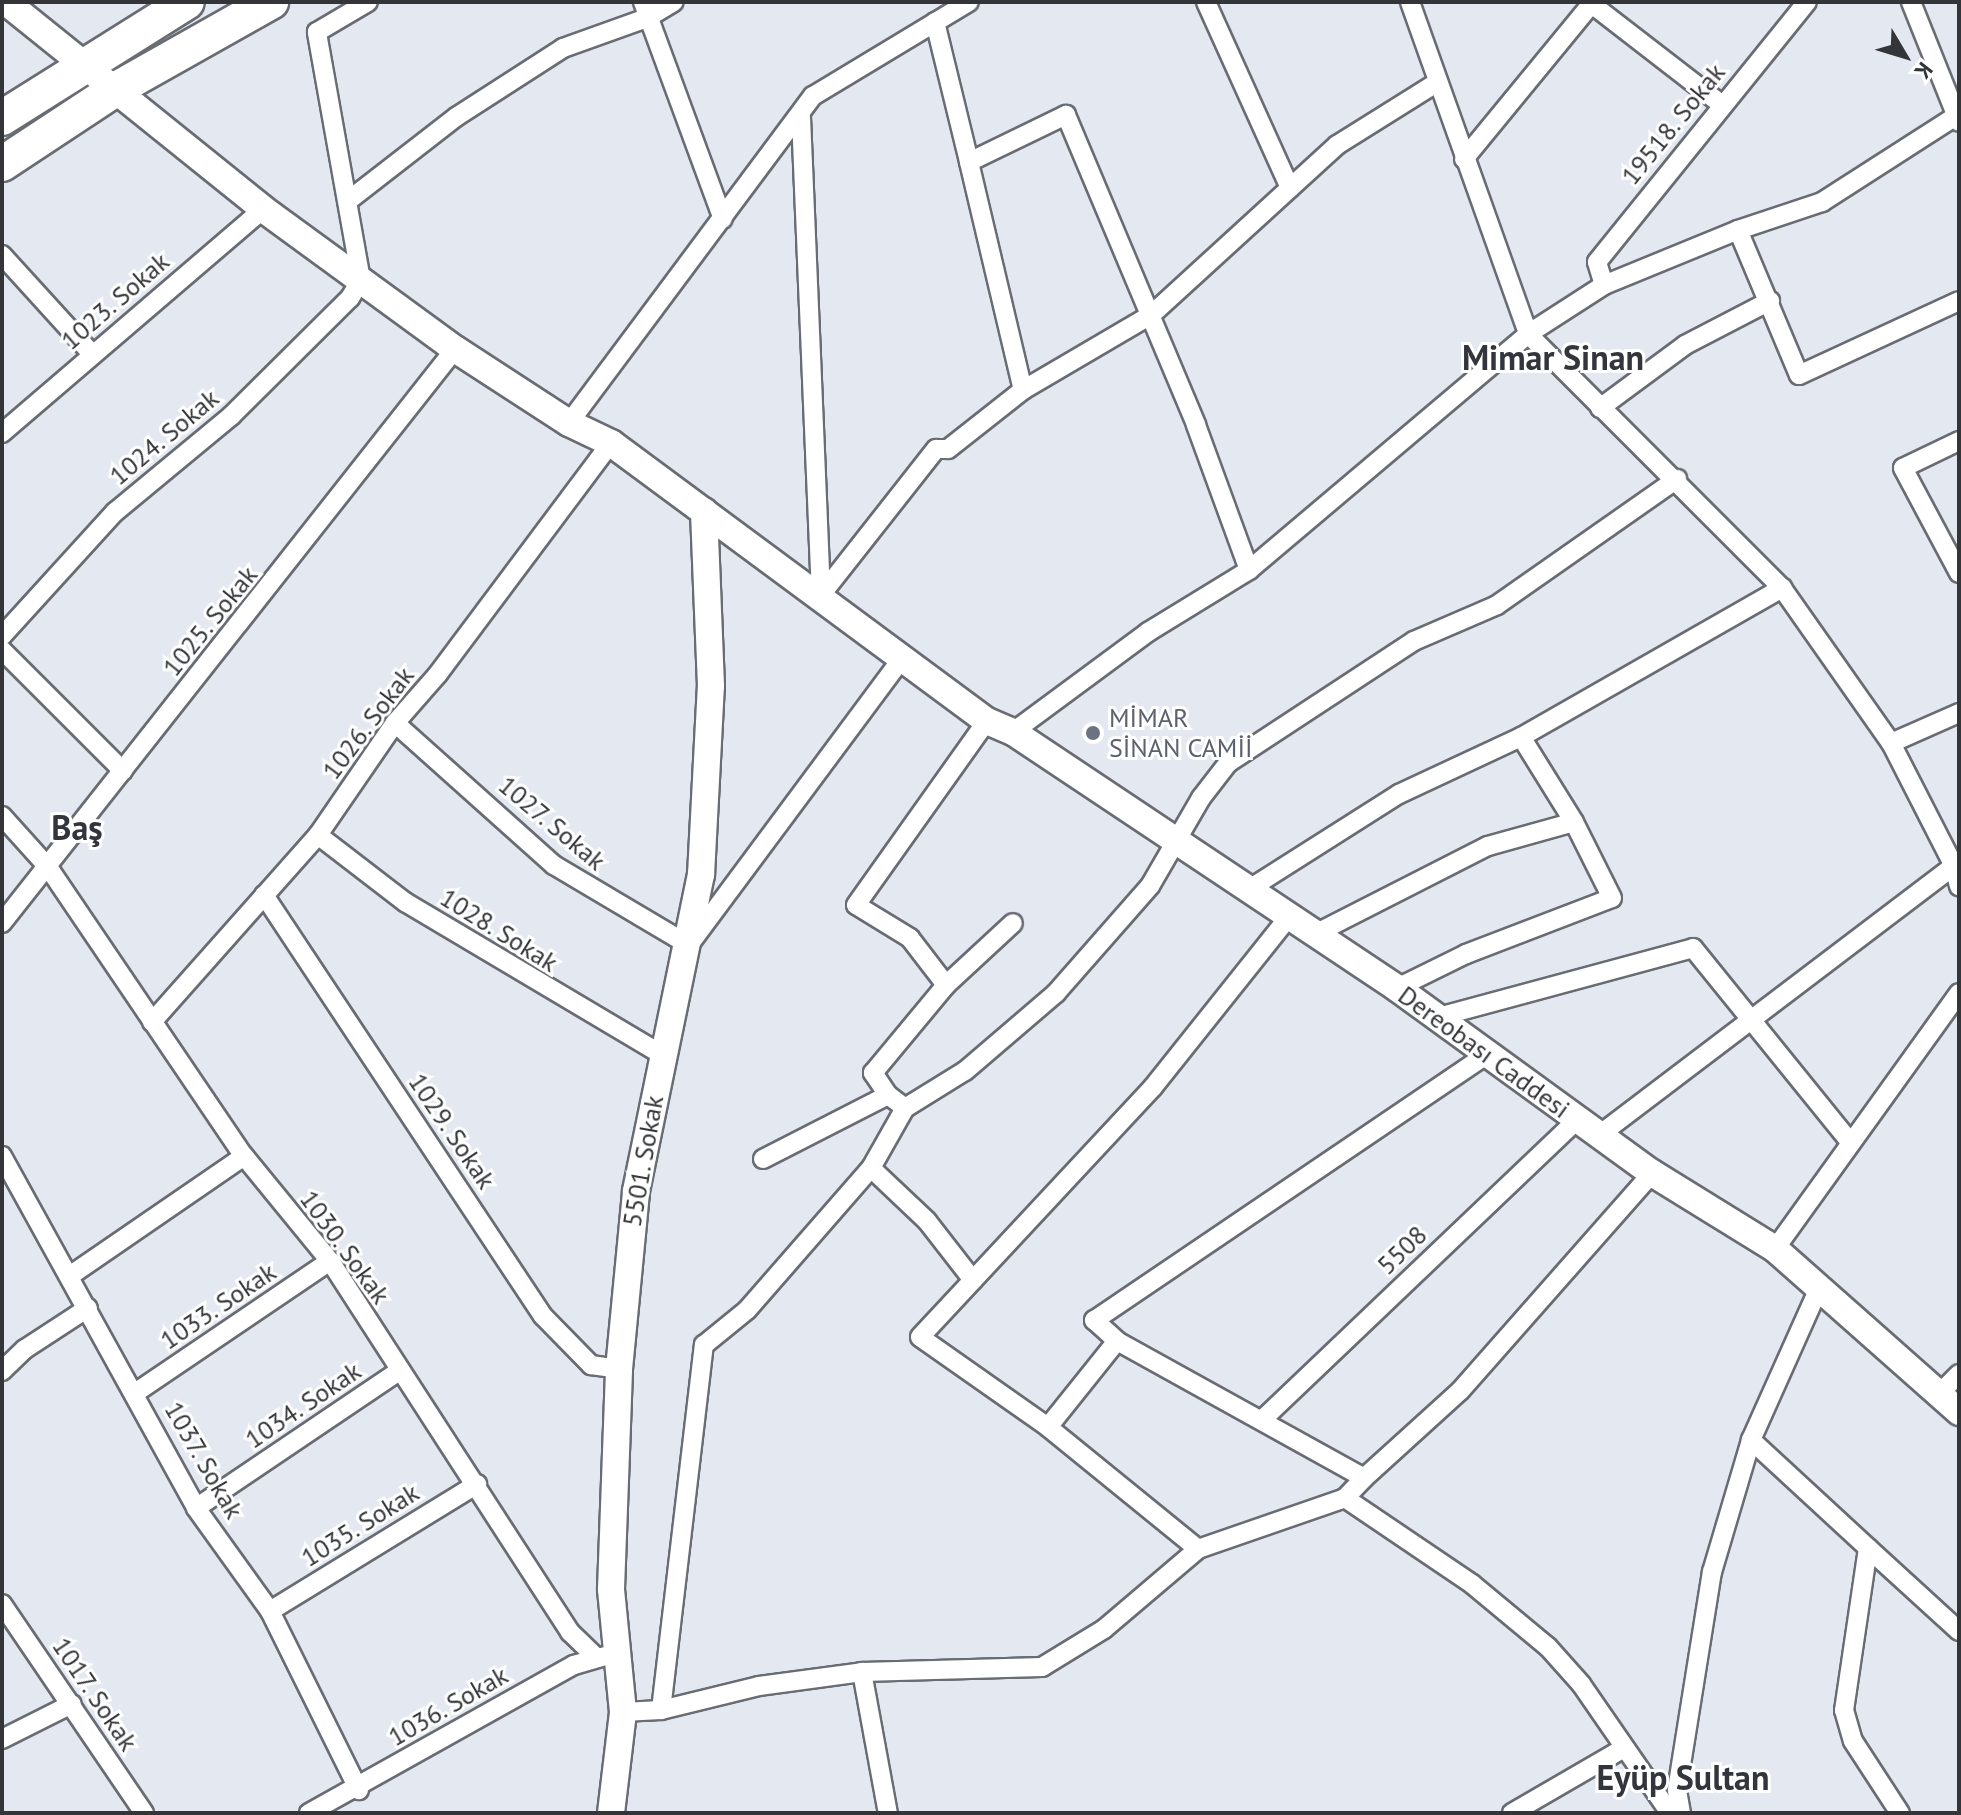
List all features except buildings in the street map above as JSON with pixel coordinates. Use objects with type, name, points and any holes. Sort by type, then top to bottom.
[{"type":"highway","points":[[2,118],[187,2]]},
{"type":"highway","points":[[2,164],[118,97],[271,2]]},
{"type":"street","points":[[361,280],[353,256],[349,200],[317,32],[368,2]]},
{"type":"street","points":[[349,200],[456,117],[563,48],[645,10],[674,2]]},
{"type":"street","points":[[569,423],[801,117],[813,96],[969,2]]},
{"type":"street","points":[[1206,2],[1290,188]]},
{"type":"street","points":[[1410,2],[1528,334],[1600,408],[1677,479],[1782,588],[1891,743],[1954,866],[1959,886]]},
{"type":"street","name":"19518. Sokak","points":[[1604,285],[1597,262],[1721,104],[1807,2]]},
{"type":"street","points":[[1013,732],[1148,632],[1249,570],[1528,334],[1604,285],[1738,230],[1822,202],[1958,119],[1911,2]]},
{"type":"street","points":[[1464,159],[1591,3],[1721,104]]},
{"type":"street","name":"Dereobası Caddesi","points":[[15,10],[81,68],[263,209],[455,349],[569,423],[611,443],[904,656],[987,721],[1013,732],[1176,845],[1397,988],[1598,1136],[1775,1249],[1959,1412]]},
{"type":"street","points":[[645,10],[723,219]]},
{"type":"street","points":[[935,22],[1023,390]]},
{"type":"street","points":[[821,595],[936,449],[948,449],[1023,390],[1151,315],[1337,145],[1438,82]]},
{"type":"street","points":[[2,182],[118,97]]},
{"type":"street","points":[[969,162],[1066,115],[1151,315],[1249,570]]},
{"type":"street","points":[[801,117],[821,595]]},
{"type":"street","name":"1023. Sokak","points":[[2,433],[263,209]]},
{"type":"street","points":[[1738,230],[1799,375],[1959,301]]},
{"type":"street","points":[[2,255],[92,354]]},
{"type":"street","name":"1024. Sokak","points":[[2,636],[115,512],[278,372],[350,298],[361,280]]},
{"type":"street","points":[[1600,408],[1685,345],[1770,301]]},
{"type":"street","name":"1025. Sokak","points":[[2,923],[455,349]]},
{"type":"street","points":[[1959,441],[1903,468],[1959,573]]},
{"type":"street","name":"1026. Sokak","points":[[152,1022],[318,835],[395,723],[438,674],[611,443]]},
{"type":"street","points":[[661,1710],[704,1345],[747,1310],[871,1168],[905,1108],[965,1071],[1056,993],[1150,886],[1201,798],[1228,763],[1262,746],[1336,690],[1414,641],[1497,605],[1677,479]]},
{"type":"street","name":"5501. Sokak","points":[[611,1813],[623,1712],[607,1656],[619,1369],[631,1229],[701,875],[711,686],[704,511]]},
{"type":"street","points":[[1246,891],[1399,794],[1521,737],[1782,588]]},
{"type":"street","points":[[2,650],[123,771]]},
{"type":"street","points":[[689,945],[904,656]]},
{"type":"street","points":[[1891,743],[1959,713]]},
{"type":"street","points":[[946,985],[910,938],[856,905],[987,721]]},
{"type":"street","name":"1027. Sokak","points":[[395,723],[554,865],[689,945]]},
{"type":"street","points":[[1397,988],[1466,954],[1612,898],[1574,822],[1521,737]]},
{"type":"street","name":"1030. Sokak","points":[[2,816],[48,867],[244,1156],[330,1261],[398,1372],[477,1484],[570,1632],[607,1656]]},
{"type":"street","points":[[1313,935],[1488,846],[1574,822]]},
{"type":"street","name":"1028. Sokak","points":[[318,835],[431,919],[663,1055]]},
{"type":"street","points":[[1598,1136],[1954,866]]},
{"type":"street","name":"1029. Sokak","points":[[264,895],[543,1316],[591,1365],[619,1369]]},
{"type":"street","points":[[1198,1549],[1048,1427],[920,1337],[1153,1087],[1287,919]]},
{"type":"street","points":[[905,1108],[888,1095],[873,1073],[946,985],[1013,923]]},
{"type":"street","points":[[1438,1017],[1693,948],[1851,1143]]},
{"type":"street","points":[[1775,1249],[1959,993]]},
{"type":"street","points":[[1364,1478],[1264,1418],[1117,1341],[1094,1320],[1489,1053]]},
{"type":"street","points":[[763,1159],[888,1095]]},
{"type":"street","name":"5508","points":[[1264,1418],[1577,1120]]},
{"type":"street","name":"1037. Sokak","points":[[2,1156],[9,1185],[71,1275],[196,1508],[270,1611],[359,1790]]},
{"type":"street","points":[[71,1275],[244,1156]]},
{"type":"street","points":[[871,1168],[927,1221],[973,1280]]},
{"type":"street","points":[[623,1712],[661,1710],[759,1686],[862,1672],[1042,1667],[1104,1629],[1198,1549],[1345,1498],[1460,1391],[1652,1173]]},
{"type":"street","name":"1033. Sokak","points":[[135,1393],[330,1261]]},
{"type":"street","points":[[1681,1813],[1677,1790],[1712,1572],[1751,1440],[1819,1288]]},
{"type":"street","points":[[2,1371],[25,1349],[88,1308]]},
{"type":"street","points":[[1048,1427],[1117,1341]]},
{"type":"street","name":"1034. Sokak","points":[[196,1508],[398,1372]]},
{"type":"street","points":[[1940,1393],[1959,1374]]},
{"type":"street","points":[[1751,1440],[1959,1631]]},
{"type":"street","name":"1035. Sokak","points":[[270,1611],[477,1484]]},
{"type":"street","points":[[1345,1498],[1518,1620],[1581,1684],[1670,1813]]},
{"type":"street","points":[[1868,1548],[1844,1710],[1853,1741],[1900,1813]]},
{"type":"street","name":"1017. Sokak","points":[[2,1604],[144,1813]]},
{"type":"street","name":"1036. Sokak","points":[[309,1813],[359,1790],[441,1737],[574,1665],[607,1656]]},
{"type":"street","points":[[862,1672],[888,1813]]},
{"type":"street","points":[[2,1739],[72,1704]]},
{"type":"street","points":[[1512,1813],[1624,1748]]},
{"type":"place","name":"MİMAR SİNAN CAMİİ","points":[[1093,733]]},
{"type":"district","name":"Mimar Sinan","points":[[1553,358]]},
{"type":"district","name":"Baş","points":[[77,828]]},
{"type":"district","name":"Eyüp Sultan","points":[[1683,1778]]}]
